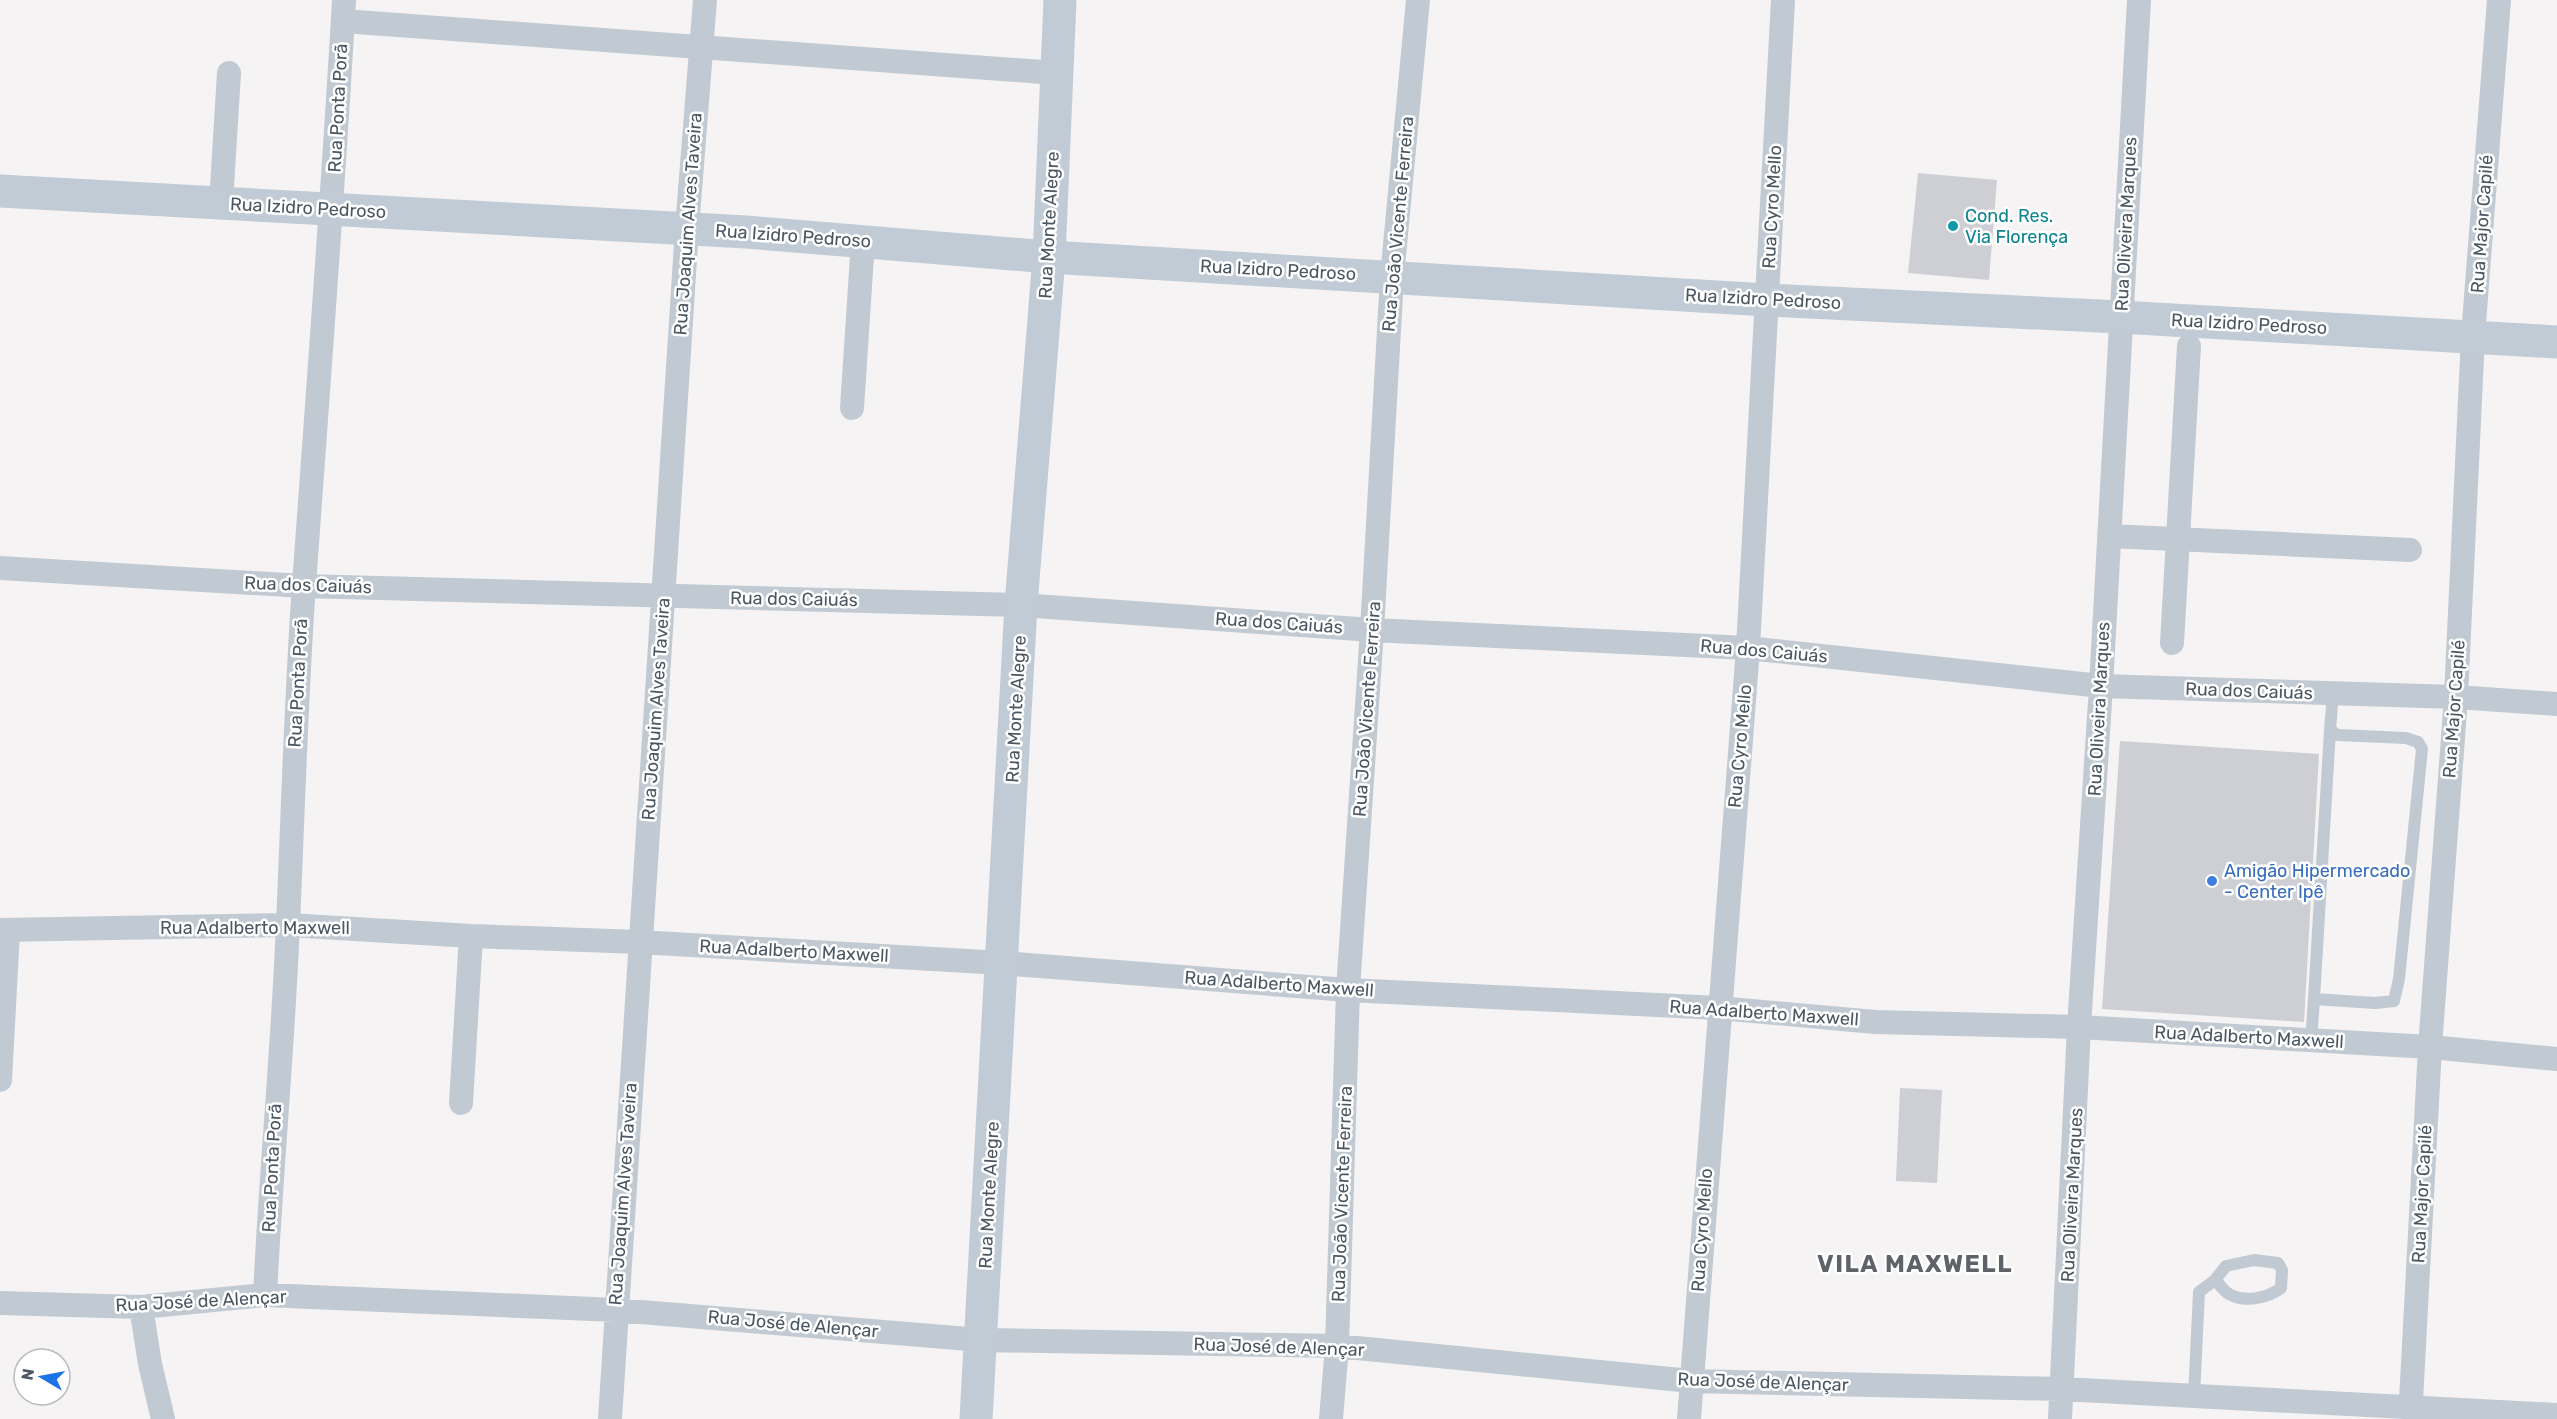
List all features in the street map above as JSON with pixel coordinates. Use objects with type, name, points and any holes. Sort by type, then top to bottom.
[{"type":"street","name":"Rua Joaquim Alves Taveira","points":[[610,1419],[639,942],[687,228],[705,0]]},
{"type":"street","name":"Rua Monte Alegre","points":[[976,1419],[1022,605],[1049,257],[1060,0]]},
{"type":"street","name":"Rua João Vicente Ferreira","points":[[1331,1419],[1337,1346],[1348,990],[1392,277],[1418,0]]},
{"type":"street","name":"Rua Cyro Mello","points":[[1689,1419],[1748,648],[1783,0]]},
{"type":"street","name":"Rua Oliveira Marques","points":[[2060,1419],[2079,1027],[2101,686],[2139,0]]},
{"type":"street","name":"Rua Major Capilé","points":[[2411,1414],[2430,1047],[2456,697],[2473,336],[2499,0]]},
{"type":"street","points":[[344,11],[701,45],[1056,73]]},
{"type":"street","name":"Rua Ponta Porã","points":[[265,1295],[271,1165],[288,925],[291,806],[304,586],[333,209],[344,11]]},
{"type":"street","points":[[221,203],[229,73]]},
{"type":"street","name":"Rua Izidro Pedroso","points":[[0,191],[687,228],[1049,257],[1767,300],[2121,317],[2557,342]]},
{"type":"street","points":[[852,408],[863,241]]},
{"type":"street","points":[[2172,643],[2189,346]]},
{"type":"street","points":[[2109,536],[2410,550]]},
{"type":"street","name":"Rua dos Caiuás","points":[[0,568],[304,586],[1022,605],[1372,630],[1748,648],[2101,686],[2456,697],[2557,704]]},
{"type":"street","name":"Rua Adalberto Maxwell","points":[[4,930],[288,925],[471,936],[639,942],[1002,963],[1348,990],[1719,1008],[1875,1022],[2079,1027],[2430,1047],[2557,1059]]},
{"type":"street","points":[[0,1080],[4,930]]},
{"type":"street","points":[[461,1103],[471,936]]},
{"type":"street","name":"Rua José de Alençar","points":[[0,1303],[141,1307],[265,1295],[616,1310],[981,1340],[1337,1346],[1691,1381],[2062,1389],[2194,1396],[2411,1414],[2557,1415]]},
{"type":"street","points":[[141,1307],[150,1364],[163,1419]]},
{"type":"lane","points":[[2311,1041],[2332,693]]},
{"type":"lane","points":[[2313,999],[2375,1003],[2394,1001],[2399,979],[2422,749],[2418,742],[2406,738],[2338,735],[2330,730]]},
{"type":"lane","points":[[2194,1396],[2199,1292],[2215,1280],[2226,1266],[2254,1260],[2278,1263],[2282,1270],[2281,1288],[2270,1296],[2246,1298],[2230,1294],[2215,1280]]},
{"type":"building","name":"Cond. Res. Via Florença","points":[[1918,173],[1997,180],[1989,280],[1908,273]]},
{"type":"building","name":"Amigão Hipermercado - Center Ipê","points":[[2120,741],[2319,754],[2304,1022],[2102,1009]]},
{"type":"building","points":[[1900,1088],[1942,1090],[1937,1183],[1896,1181]]},
{"type":"place","name":"Cond. Res. Via Florença","points":[[1953,226]]},
{"type":"place","name":"Amigão Hipermercado - Center Ipê","points":[[2212,881]]},
{"type":"district","name":"VILA MAXWELL","points":[[1915,1264]]}]
